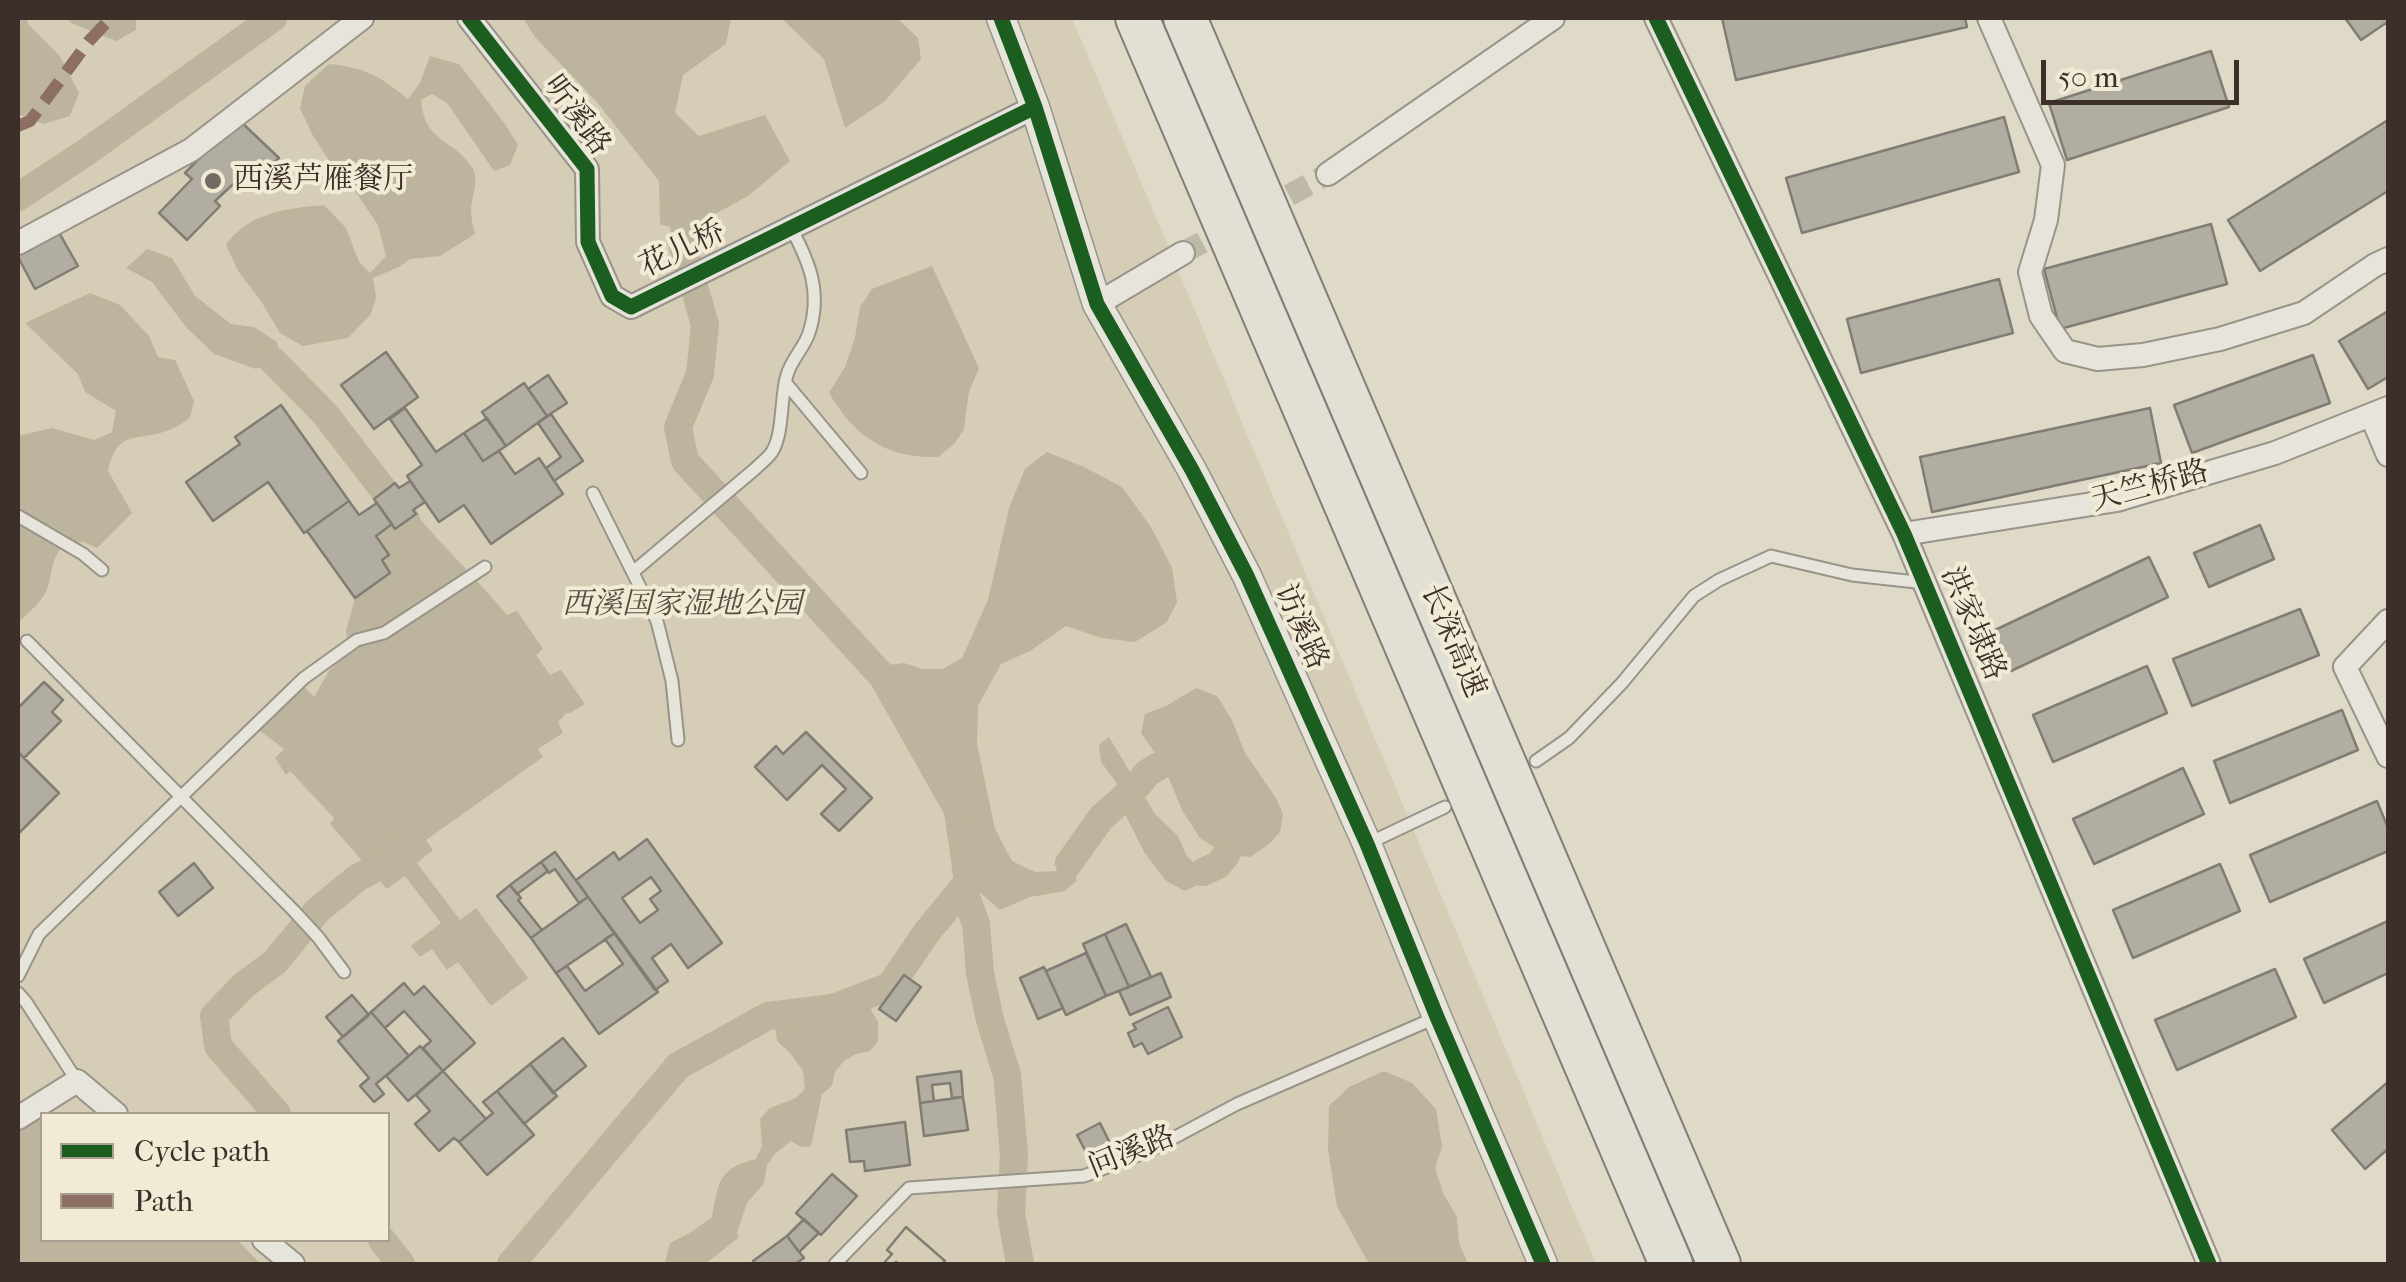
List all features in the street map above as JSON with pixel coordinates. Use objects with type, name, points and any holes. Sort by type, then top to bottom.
[{"type":"highway","name":"长深高速","points":[[1137,18],[1671,1264]]},
{"type":"highway","name":"长深高速","points":[[1185,18],[1719,1264]]},
{"type":"street","points":[[18,243],[192,150],[362,18]]},
{"type":"street","name":"听溪路","points":[[468,18],[587,169],[588,242],[612,296],[630,307]]},
{"type":"street","name":"访溪路","points":[[1002,18],[1035,107],[1097,304],[1192,470],[1246,576],[1367,844],[1543,1264]]},
{"type":"street","points":[[1328,174],[1553,18]]},
{"type":"street","name":"洪家埭路","points":[[1656,18],[1904,534],[2209,1264]]},
{"type":"street","points":[[1990,18],[2054,164],[2046,220],[2030,272],[2041,316],[2065,352],[2098,359],[2220,340],[2304,313],[2374,264],[2388,260]]},
{"type":"street","points":[[791,228],[1035,107]]},
{"type":"street","name":"花儿桥","points":[[630,307],[791,228]]},
{"type":"street","points":[[1097,304],[1183,253]]},
{"type":"street","points":[[2380,412],[2388,456]]},
{"type":"street","name":"天竺桥路","points":[[1904,534],[2117,500],[2275,453],[2380,412]]},
{"type":"street","points":[[2388,621],[2345,666],[2388,756]]},
{"type":"street","points":[[18,1118],[76,1081],[114,1112]]},
{"type":"street","points":[[266,1242],[293,1264]]},
{"type":"lane","points":[[633,572],[773,451],[787,372],[808,334],[815,298],[808,260],[791,228]]},
{"type":"lane","points":[[785,382],[861,473]]},
{"type":"lane","points":[[593,493],[658,620],[672,682],[678,740]]},
{"type":"lane","points":[[18,516],[83,554],[102,570]]},
{"type":"lane","points":[[1536,761],[1569,738],[1694,596],[1771,556],[1852,575],[1925,583]]},
{"type":"lane","points":[[18,976],[39,934],[304,678],[357,640],[384,633],[485,567]]},
{"type":"lane","points":[[27,641],[294,911],[344,972]]},
{"type":"lane","points":[[1367,844],[1445,807]]},
{"type":"lane","points":[[18,993],[76,1081]]},
{"type":"lane","name":"问溪路","points":[[835,1264],[910,1188],[1084,1176],[1151,1150],[1238,1104],[1437,1017]]},
{"type":"green space","name":"西溪国家湿地公园","points":[[18,18],[1072,18],[1596,1264],[18,1264]]},
{"type":"shaded area","points":[[18,18],[26,18],[60,56],[79,93],[70,116],[43,124],[18,114]]},
{"type":"shaded area","points":[[68,18],[136,18],[136,30],[116,41],[71,23]]},
{"type":"shaded area","points":[[523,18],[731,18],[726,44],[683,75],[675,113],[699,136],[765,115],[790,161],[748,196],[684,231],[660,224],[659,181]]},
{"type":"shaded area","points":[[781,18],[897,18],[918,38],[921,59],[885,101],[845,128],[824,59]]},
{"type":"shaded area","points":[[430,56],[459,64],[505,124],[518,145],[510,165],[494,171],[447,103],[432,94],[421,100],[434,133],[458,151],[473,169],[471,213],[475,234],[440,256],[410,259],[373,278],[376,297],[371,314],[348,338],[303,346],[280,333],[238,271],[226,245],[245,226],[269,214],[324,205],[346,228],[359,262],[370,273],[386,256],[378,225],[312,134],[300,108],[305,86],[329,64],[372,74],[408,99],[420,83]]},
{"type":"shaded area","points":[[147,249],[172,258],[195,296],[231,324],[254,327],[277,342],[280,356],[256,369],[214,354],[186,327],[152,282],[126,268]]},
{"type":"shaded area","points":[[932,266],[979,368],[969,392],[964,429],[955,443],[938,457],[920,457],[888,449],[861,433],[829,393],[845,367],[860,307],[872,289]]},
{"type":"shaded area","points":[[90,293],[120,305],[149,336],[158,357],[175,360],[194,401],[190,418],[180,425],[130,439],[117,448],[108,471],[132,513],[97,548],[84,542],[64,543],[44,594],[18,623],[18,436],[52,428],[94,440],[112,432],[116,411],[85,392],[78,374],[25,323]]},
{"type":"shaded area","points":[[1047,452],[1122,487],[1151,527],[1172,568],[1177,602],[1167,622],[1135,642],[1101,638],[1066,626],[1030,651],[1001,664],[978,706],[977,744],[995,829],[1012,861],[1035,872],[1056,871],[1069,863],[1077,870],[1076,881],[1065,891],[1030,897],[1000,910],[968,882],[958,810],[873,667],[904,663],[922,669],[942,669],[962,658],[988,600],[1009,508],[1025,469]]},
{"type":"shaded area","points":[[416,514],[507,615],[517,611],[543,649],[536,655],[550,675],[561,670],[585,704],[566,713],[558,722],[563,733],[538,749],[543,757],[426,840],[433,850],[417,863],[460,920],[476,908],[528,978],[491,1006],[458,962],[447,970],[432,949],[420,957],[411,946],[441,923],[405,876],[387,889],[330,824],[334,818],[290,771],[286,775],[275,758],[284,749],[259,730],[302,685],[314,697],[329,671],[349,653],[346,631],[355,598],[390,573],[382,560],[389,554],[376,536]]},
{"type":"shaded area","points":[[1196,688],[1217,696],[1245,753],[1283,814],[1280,832],[1250,857],[1226,855],[1200,838],[1182,810],[1163,764],[1141,733],[1145,714]]},
{"type":"shaded area","points":[[1109,737],[1155,814],[1178,836],[1187,856],[1210,879],[1185,891],[1166,881],[1144,852],[1123,810],[1116,782],[1101,762],[1099,745]]},
{"type":"shaded area","points":[[877,991],[871,1010],[878,1022],[878,1041],[870,1051],[844,1061],[835,1072],[832,1086],[822,1094],[811,1146],[801,1147],[791,1141],[775,1154],[767,1165],[764,1183],[747,1203],[738,1238],[705,1264],[665,1262],[670,1243],[712,1217],[719,1186],[727,1173],[756,1159],[762,1146],[760,1119],[770,1108],[796,1098],[805,1089],[803,1071],[777,1041],[774,1015],[833,1008]]},
{"type":"shaded area","points":[[1384,1071],[1412,1083],[1436,1109],[1442,1147],[1435,1168],[1457,1217],[1459,1243],[1468,1264],[1369,1264],[1337,1206],[1328,1149],[1329,1106],[1349,1087]]},
{"type":"shaded area","points":[[40,1116],[40,1242],[239,1242],[261,1264],[18,1264],[18,1129]]},
{"type":"building","points":[[1722,18],[1965,18],[1967,27],[1736,80]]},
{"type":"building","points":[[2345,18],[2388,18],[2388,27],[2386,23],[2361,40]]},
{"type":"building","points":[[2211,51],[2229,107],[2067,160],[2049,103]]},
{"type":"building","points":[[2004,117],[2019,172],[1802,233],[1786,178]]},
{"type":"building","name":"西溪芦雁餐厅","points":[[238,119],[279,158],[252,183],[243,175],[215,201],[220,206],[187,240],[159,213],[192,179],[185,173]]},
{"type":"building","points":[[2388,120],[2388,191],[2260,271],[2228,220]]},
{"type":"building","points":[[2211,224],[2227,284],[2060,329],[2044,269]]},
{"type":"building","points":[[57,229],[78,266],[35,289],[18,251]]},
{"type":"building","points":[[1999,279],[2013,333],[1861,373],[1847,319]]},
{"type":"building","points":[[2388,311],[2388,377],[2368,389],[2339,341]]},
{"type":"building","points":[[386,352],[418,397],[374,429],[341,385]]},
{"type":"building","points":[[2313,355],[2330,403],[2192,453],[2174,405]]},
{"type":"building","points":[[548,375],[567,403],[547,416],[528,389]]},
{"type":"building","points":[[524,383],[547,416],[506,446],[482,412]]},
{"type":"building","points":[[281,405],[349,501],[304,533],[268,482],[213,521],[186,482],[240,444],[235,437]]},
{"type":"building","points":[[405,408],[436,452],[464,433],[483,461],[499,451],[515,474],[539,458],[563,494],[491,544],[464,505],[439,522],[407,476],[422,465],[390,419]]},
{"type":"building","points":[[2150,408],[2161,463],[1932,512],[1920,457]]},
{"type":"building","points":[[551,414],[583,461],[554,481],[546,468],[561,457],[538,423]]},
{"type":"building","points":[[487,418],[506,446],[483,461],[464,433]]},
{"type":"building","points":[[410,481],[425,502],[395,529],[374,499],[395,483],[399,488]]},
{"type":"building","points":[[349,501],[359,515],[377,503],[392,524],[376,536],[389,555],[382,560],[390,573],[355,598],[307,531]]},
{"type":"building","points":[[2260,525],[2274,559],[2209,587],[2194,553]]},
{"type":"building","points":[[2149,557],[2168,597],[2011,671],[1993,631]]},
{"type":"building","points":[[2300,609],[2319,655],[2192,706],[2173,659]]},
{"type":"building","points":[[2147,666],[2167,713],[2053,762],[2033,715]]},
{"type":"building","points":[[44,682],[63,700],[52,712],[61,721],[24,758],[18,752],[18,708]]},
{"type":"building","points":[[2342,710],[2358,750],[2230,803],[2214,761]]},
{"type":"building","points":[[806,732],[872,798],[839,831],[821,814],[846,789],[822,765],[787,800],[755,767],[776,746],[783,754]]},
{"type":"building","points":[[18,752],[59,793],[18,834]]},
{"type":"building","points":[[2183,768],[2204,814],[2094,864],[2073,819]]},
{"type":"building","points":[[2377,801],[2388,828],[2388,851],[2270,902],[2250,855]]},
{"type":"building","points":[[647,839],[722,943],[688,968],[671,944],[652,958],[668,981],[655,990],[576,880],[614,852],[619,860]],"holes":[[[651,877],[661,891],[650,899],[658,910],[640,923],[622,898]]]},
{"type":"building","points":[[555,852],[588,897],[579,903],[555,869],[549,873],[541,862]]},
{"type":"building","points":[[541,862],[548,871],[517,894],[510,885]]},
{"type":"building","points":[[194,863],[213,888],[178,916],[159,892]]},
{"type":"building","points":[[2220,864],[2240,911],[2133,958],[2113,910]]},
{"type":"building","points":[[510,885],[542,930],[531,938],[497,896]]},
{"type":"building","points":[[588,897],[615,933],[556,973],[531,938]]},
{"type":"building","points":[[2388,921],[2388,973],[2324,1003],[2304,959]]},
{"type":"building","points":[[1126,924],[1151,977],[1129,987],[1105,934]]},
{"type":"building","points":[[615,933],[658,992],[599,1034],[556,973],[567,966],[585,991],[623,964],[605,939]]},
{"type":"building","points":[[1105,934],[1129,987],[1106,996],[1083,944]]},
{"type":"building","points":[[1086,953],[1106,996],[1066,1015],[1046,971]]},
{"type":"building","points":[[1044,967],[1063,1008],[1038,1019],[1020,978]]},
{"type":"building","points":[[2275,969],[2296,1017],[2177,1070],[2155,1020]]},
{"type":"building","points":[[1161,973],[1171,997],[1130,1015],[1119,991]]},
{"type":"building","points":[[904,975],[921,987],[896,1021],[879,1009]]},
{"type":"building","points":[[404,983],[414,995],[424,986],[475,1043],[443,1071],[423,1048],[431,1041],[404,1011],[385,1028],[371,1012]]},
{"type":"building","points":[[352,995],[369,1015],[343,1037],[326,1017]]},
{"type":"building","points":[[1168,1007],[1182,1037],[1148,1054],[1142,1043],[1134,1047],[1128,1033],[1136,1029],[1133,1024]]},
{"type":"building","points":[[371,1012],[409,1056],[376,1084],[384,1094],[374,1102],[360,1086],[369,1078],[338,1041]]},
{"type":"building","points":[[563,1038],[586,1066],[553,1093],[530,1064]]},
{"type":"building","points":[[420,1046],[443,1071],[408,1101],[386,1076]]},
{"type":"building","points":[[530,1064],[557,1096],[524,1124],[497,1091]]},
{"type":"building","points":[[443,1071],[486,1119],[459,1142],[454,1138],[439,1151],[415,1124],[430,1111],[416,1095]]},
{"type":"building","points":[[961,1071],[963,1097],[952,1098],[950,1083],[932,1085],[934,1101],[920,1103],[917,1077]]},
{"type":"building","points":[[2388,1082],[2388,1149],[2365,1169],[2332,1130]]},
{"type":"building","points":[[497,1091],[534,1135],[487,1175],[459,1142],[493,1113],[483,1102]]},
{"type":"building","points":[[963,1097],[968,1130],[924,1136],[920,1103]]},
{"type":"building","points":[[905,1122],[910,1165],[865,1171],[864,1161],[850,1162],[846,1130]]},
{"type":"building","points":[[1100,1123],[1111,1145],[1088,1156],[1077,1135]]},
{"type":"building","points":[[832,1174],[857,1196],[821,1235],[796,1213]]},
{"type":"building","points":[[804,1219],[819,1233],[799,1252],[787,1236]]},
{"type":"building","points":[[906,1227],[945,1261],[883,1264],[892,1254],[887,1250]]},
{"type":"building","points":[[906,1227],[945,1261],[883,1264],[892,1254],[887,1250]]},
{"type":"building","points":[[787,1236],[804,1258],[795,1264],[753,1261]]},
{"type":"waterway","points":[[18,197],[273,18]]},
{"type":"waterway","points":[[511,1264],[678,1066],[768,1016],[833,1008],[890,986],[968,882],[958,810],[883,677],[685,461],[678,427],[700,374],[705,325],[683,247],[686,211],[680,195]]},
{"type":"waterway","points":[[272,360],[325,414],[406,519]]},
{"type":"waterway","points":[[1069,863],[1101,818],[1147,773],[1163,764]]},
{"type":"waterway","points":[[275,1112],[218,1046],[214,1016],[244,985],[275,962],[317,911],[399,850]]},
{"type":"waterway","points":[[1203,872],[1218,865],[1226,855]]},
{"type":"waterway","points":[[963,888],[976,924],[980,973],[1007,1075],[1014,1154],[1011,1213],[1020,1264]]},
{"type":"waterway","points":[[384,1242],[401,1264]]},
{"type":"tunnel","points":[[1260,211],[1328,174]]},
{"type":"tunnel","points":[[1183,253],[1232,226]]},
{"type":"marked path","points":[[18,126],[30,121],[89,41],[111,18]]},
{"type":"cycle path","points":[[469,18],[587,169],[588,242],[612,296],[631,307],[1035,107]]},
{"type":"cycle path","points":[[1001,18],[1035,107],[1097,304],[1192,470],[1247,576],[1367,844],[1543,1264]]},
{"type":"cycle path","points":[[1656,18],[1904,534],[2209,1264]]},
{"type":"place","name":"西溪芦雁餐厅","points":[[213,181]]}]
